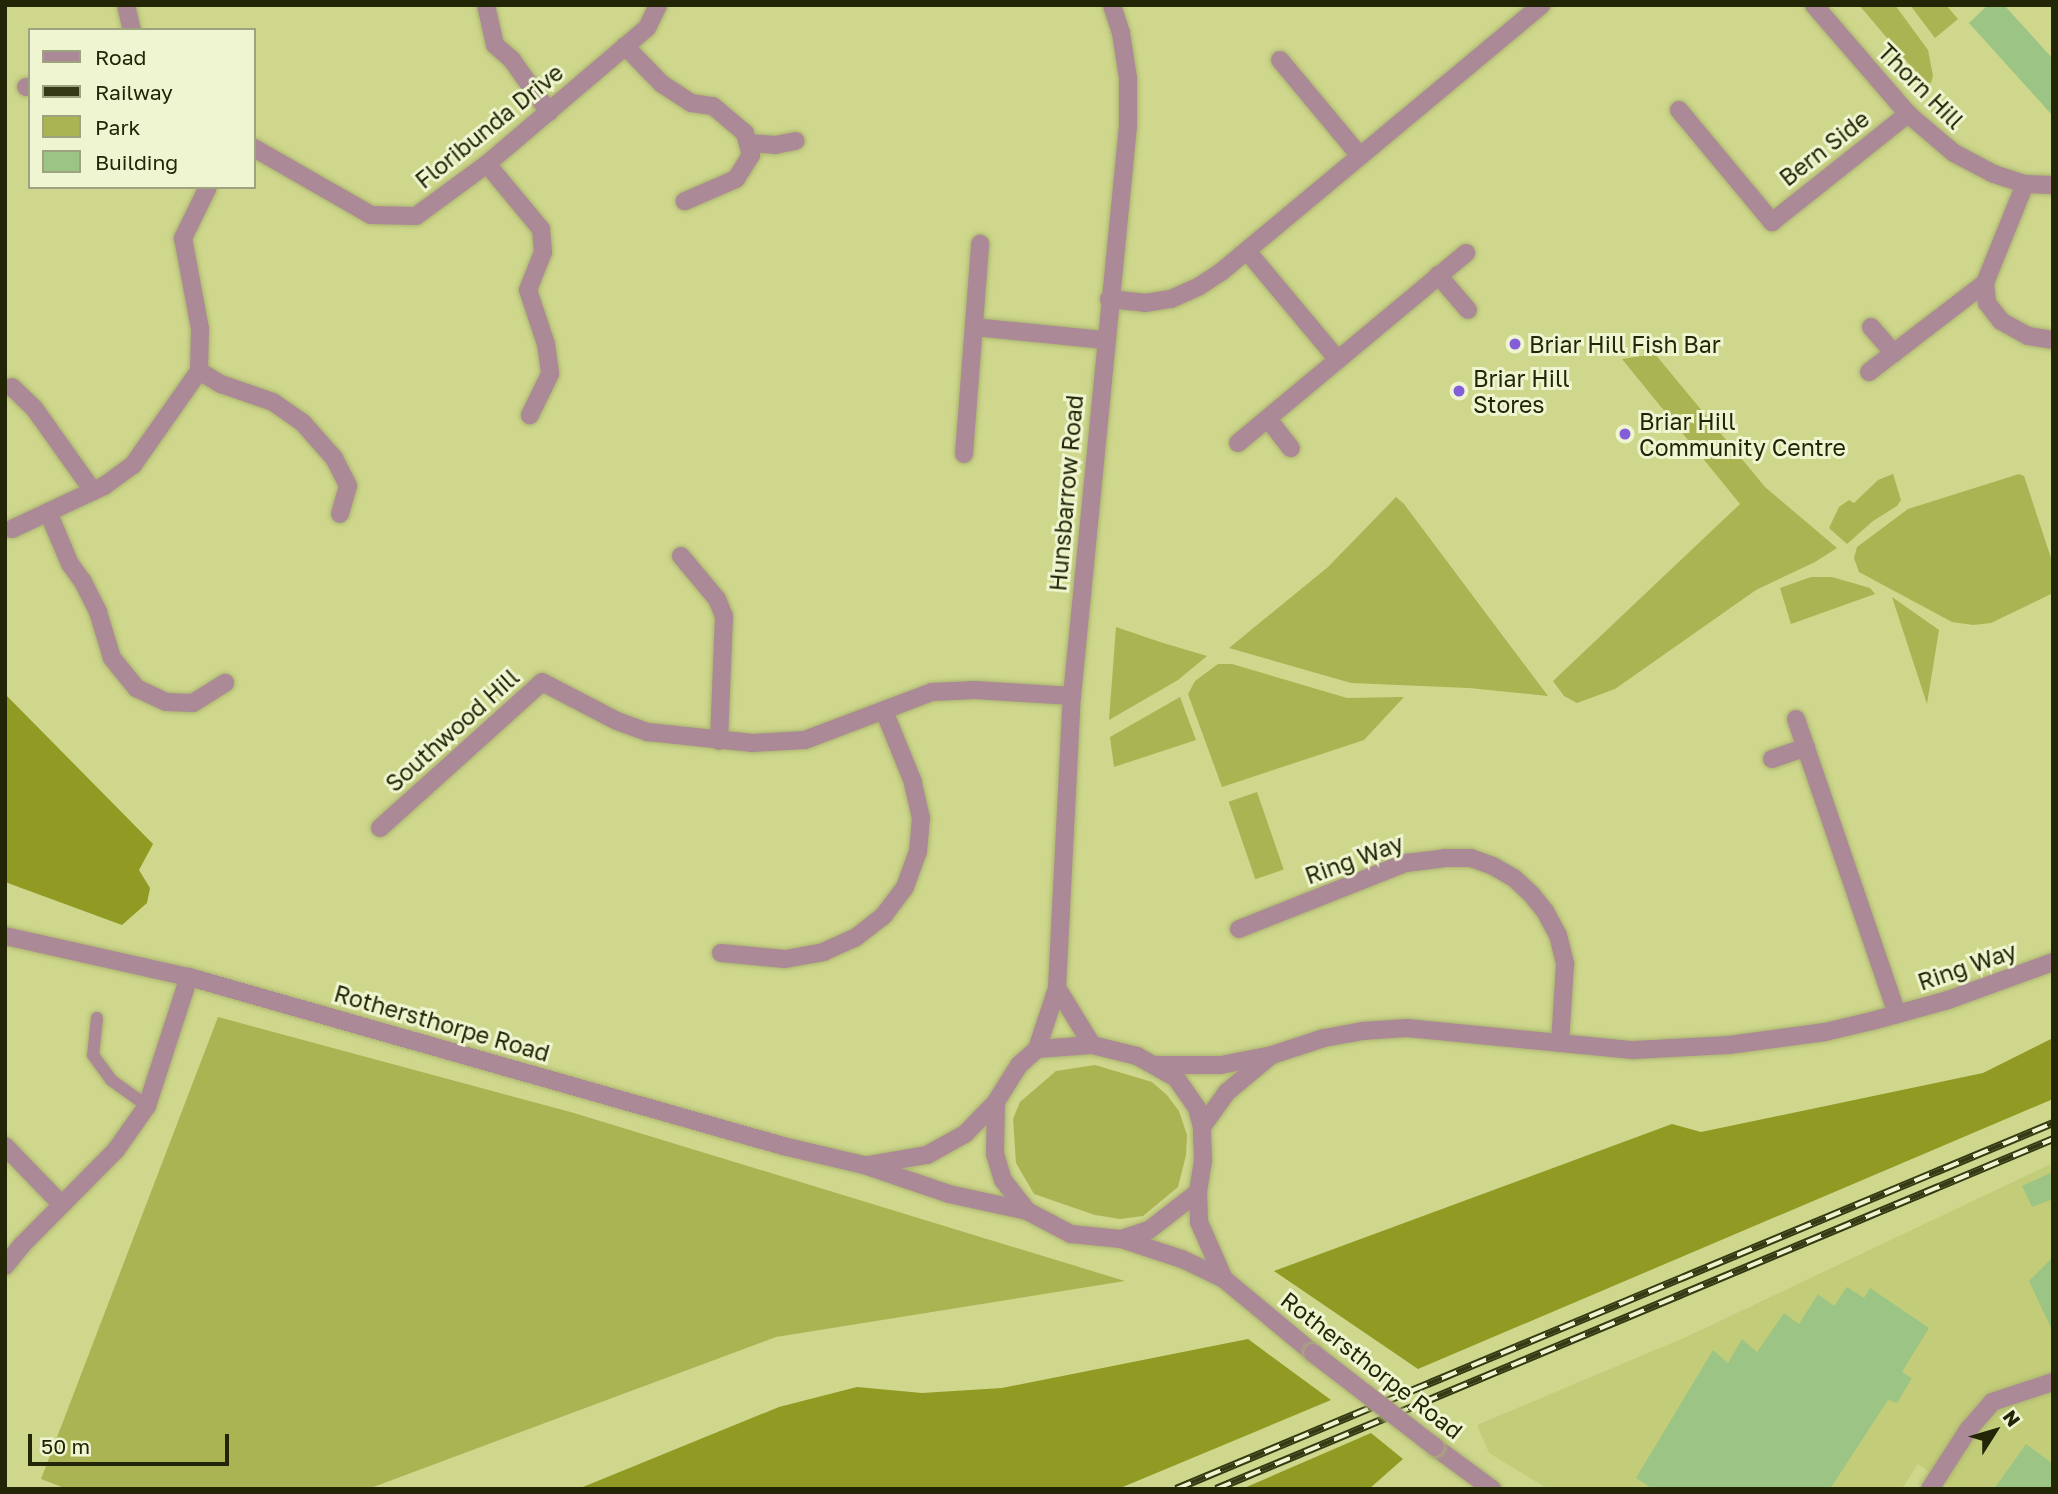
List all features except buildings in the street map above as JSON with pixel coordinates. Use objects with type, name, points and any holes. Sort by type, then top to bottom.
[{"type":"street","points":[[126,5],[132,28]]},
{"type":"street","points":[[486,5],[495,45],[512,61],[549,111]]},
{"type":"street","name":"Floribunda Drive","points":[[256,149],[371,215],[416,216],[487,164],[647,28],[659,5]]},
{"type":"street","name":"Hunsbarrow Road","points":[[1037,1049],[1057,988],[1072,696],[1128,126],[1128,78],[1121,33],[1112,5]]},
{"type":"street","points":[[1109,299],[1145,303],[1171,299],[1198,288],[1247,251],[1541,5]]},
{"type":"street","name":"Thorn Hill","points":[[1814,5],[1908,114],[1954,153],[1994,174],[2025,184],[2053,185]]},
{"type":"street","points":[[625,46],[662,84],[691,103],[713,106],[745,133],[751,155],[736,179],[685,201]]},
{"type":"street","points":[[1280,60],[1360,156]]},
{"type":"street","name":"Bern Side","points":[[1679,110],[1772,222],[1908,114]]},
{"type":"street","points":[[748,144],[775,145],[796,141]]},
{"type":"street","points":[[487,164],[541,229],[543,252],[528,290],[546,344],[550,374],[530,415]]},
{"type":"street","points":[[2025,184],[1985,283],[1987,303],[2001,321],[2028,336],[2053,340]]},
{"type":"street","points":[[12,529],[93,491],[133,465],[199,371],[200,329],[183,238],[207,189]]},
{"type":"street","points":[[964,454],[980,244]]},
{"type":"street","points":[[1247,251],[1338,360]]},
{"type":"street","points":[[1238,443],[1466,253]]},
{"type":"street","points":[[1438,275],[1468,310]]},
{"type":"street","points":[[1869,372],[1985,283]]},
{"type":"street","points":[[974,327],[1105,340]]},
{"type":"street","points":[[1871,327],[1894,353]]},
{"type":"street","points":[[199,371],[221,384],[273,402],[303,423],[334,458],[348,486],[340,514]]},
{"type":"street","points":[[12,387],[34,408],[93,491]]},
{"type":"street","points":[[1268,419],[1292,448]]},
{"type":"street","points":[[48,512],[70,564],[83,582],[98,612],[112,657],[136,688],[166,702],[193,703],[225,683]]},
{"type":"street","points":[[681,556],[717,599],[724,617],[719,741]]},
{"type":"street","name":"Southwood Hill","points":[[380,828],[542,682],[617,722],[648,732],[752,743],[806,740],[932,692],[975,690],[1072,696]]},
{"type":"street","points":[[721,953],[785,959],[823,952],[855,938],[884,915],[905,887],[918,852],[921,818],[913,782],[884,711]]},
{"type":"street","name":"Ring Way","points":[[1796,719],[1897,1014]]},
{"type":"street","points":[[1772,759],[1806,747]]},
{"type":"street","name":"Ring Way","points":[[1239,929],[1406,863],[1471,858],[1514,878],[1532,895],[1558,935],[1566,964],[1560,1043]]},
{"type":"street","name":"Rothersthorpe Road","points":[[5,936],[189,977],[783,1146],[864,1165],[949,1194],[1027,1211],[1070,1234],[1121,1238],[1149,1230],[1198,1192]]},
{"type":"street","name":"Ring Way","points":[[1272,1055],[1324,1038],[1362,1031],[1407,1028],[1633,1050],[1729,1045],[1825,1032],[1897,1014],[1948,1000],[2053,962]]},
{"type":"street","points":[[5,1266],[61,1204],[116,1150],[147,1106],[189,977]]},
{"type":"street","points":[[1057,988],[1092,1045]]},
{"type":"street","points":[[1037,1049],[1092,1045],[1138,1056],[1176,1078],[1197,1108],[1202,1127],[1199,1222],[1224,1279]]},
{"type":"street","name":"Rothersthorpe Road","points":[[864,1165],[927,1155],[965,1134],[996,1102],[1019,1065],[1037,1049]]},
{"type":"street","points":[[1156,1065],[1221,1065],[1272,1055]]},
{"type":"street","points":[[1202,1127],[1227,1092],[1272,1055]]},
{"type":"street","name":"Rothersthorpe Road","points":[[996,1102],[995,1154],[1003,1180],[1027,1211]]},
{"type":"street","points":[[5,1146],[61,1204]]},
{"type":"street","points":[[1121,1238],[1182,1259],[1224,1279]]},
{"type":"street","name":"Rothersthorpe Road","points":[[1224,1279],[1313,1353],[1492,1489]]},
{"type":"street","points":[[1930,1489],[1968,1430],[1992,1402],[2053,1382]]},
{"type":"lane","points":[[96,1018],[93,1055],[111,1080],[147,1106]]},
{"type":"shaded area","points":[[5,694],[153,844],[139,870],[150,888],[147,903],[122,925],[5,882]]},
{"type":"shaded area","points":[[2053,1038],[2053,1099],[1418,1369],[1274,1271],[1672,1124],[1701,1132],[1983,1073]]},
{"type":"shaded area","points":[[2053,1163],[2053,1489],[1952,1489],[1918,1464],[1902,1489],[1548,1489],[1489,1453],[1477,1425],[1686,1337]]},
{"type":"shaded area","points":[[1248,1339],[1331,1400],[1118,1489],[578,1489],[779,1407],[857,1387],[922,1393],[1002,1388]]},
{"type":"shaded area","points":[[1371,1433],[1403,1459],[1369,1489],[1242,1489]]},
{"type":"green space","points":[[1859,5],[1895,5],[1928,50],[1933,76],[1931,83],[1925,82]]},
{"type":"green space","points":[[1910,5],[1946,5],[1958,19],[1935,38]]},
{"type":"green space","points":[[1655,354],[1765,487],[1837,548],[1815,562],[1756,590],[1615,689],[1577,703],[1564,696],[1553,681],[1740,504],[1622,359]]},
{"type":"green space","points":[[1893,474],[1901,500],[1897,506],[1873,521],[1847,544],[1829,528],[1839,507],[1849,500],[1854,503],[1878,480]]},
{"type":"green space","points":[[2019,474],[2024,476],[2053,564],[2053,593],[1991,623],[1973,625],[1952,622],[1859,572],[1854,558],[1857,547],[1908,509]]},
{"type":"green space","points":[[1396,497],[1404,504],[1548,696],[1469,688],[1351,683],[1229,648],[1328,567]]},
{"type":"green space","points":[[1811,577],[1832,577],[1870,588],[1875,594],[1791,624],[1780,588]]},
{"type":"green space","points":[[1892,597],[1939,630],[1927,704]]},
{"type":"green space","points":[[1116,627],[1207,656],[1178,680],[1109,720]]},
{"type":"green space","points":[[1218,664],[1232,664],[1347,698],[1404,697],[1364,740],[1222,787],[1188,694],[1195,681]]},
{"type":"green space","points":[[1180,697],[1196,740],[1114,767],[1110,737]]},
{"type":"green space","points":[[1257,792],[1284,870],[1255,879],[1229,802]]},
{"type":"green space","points":[[218,1017],[574,1113],[1125,1281],[776,1337],[368,1489],[67,1489],[41,1479]]},
{"type":"green space","points":[[1095,1065],[1152,1082],[1167,1095],[1179,1111],[1187,1135],[1186,1155],[1178,1187],[1143,1216],[1120,1219],[1095,1215],[1034,1194],[1016,1163],[1013,1119],[1020,1102],[1056,1071]]},
{"type":"railway","points":[[1176,1489],[2053,1123]]},
{"type":"railway","points":[[1216,1489],[2053,1139]]},
{"type":"place","name":"Briar Hill Fish Bar","points":[[1515,344]]},
{"type":"place","name":"Briar Hill Stores","points":[[1459,391]]},
{"type":"place","name":"Briar Hill Community Centre","points":[[1625,434]]}]
